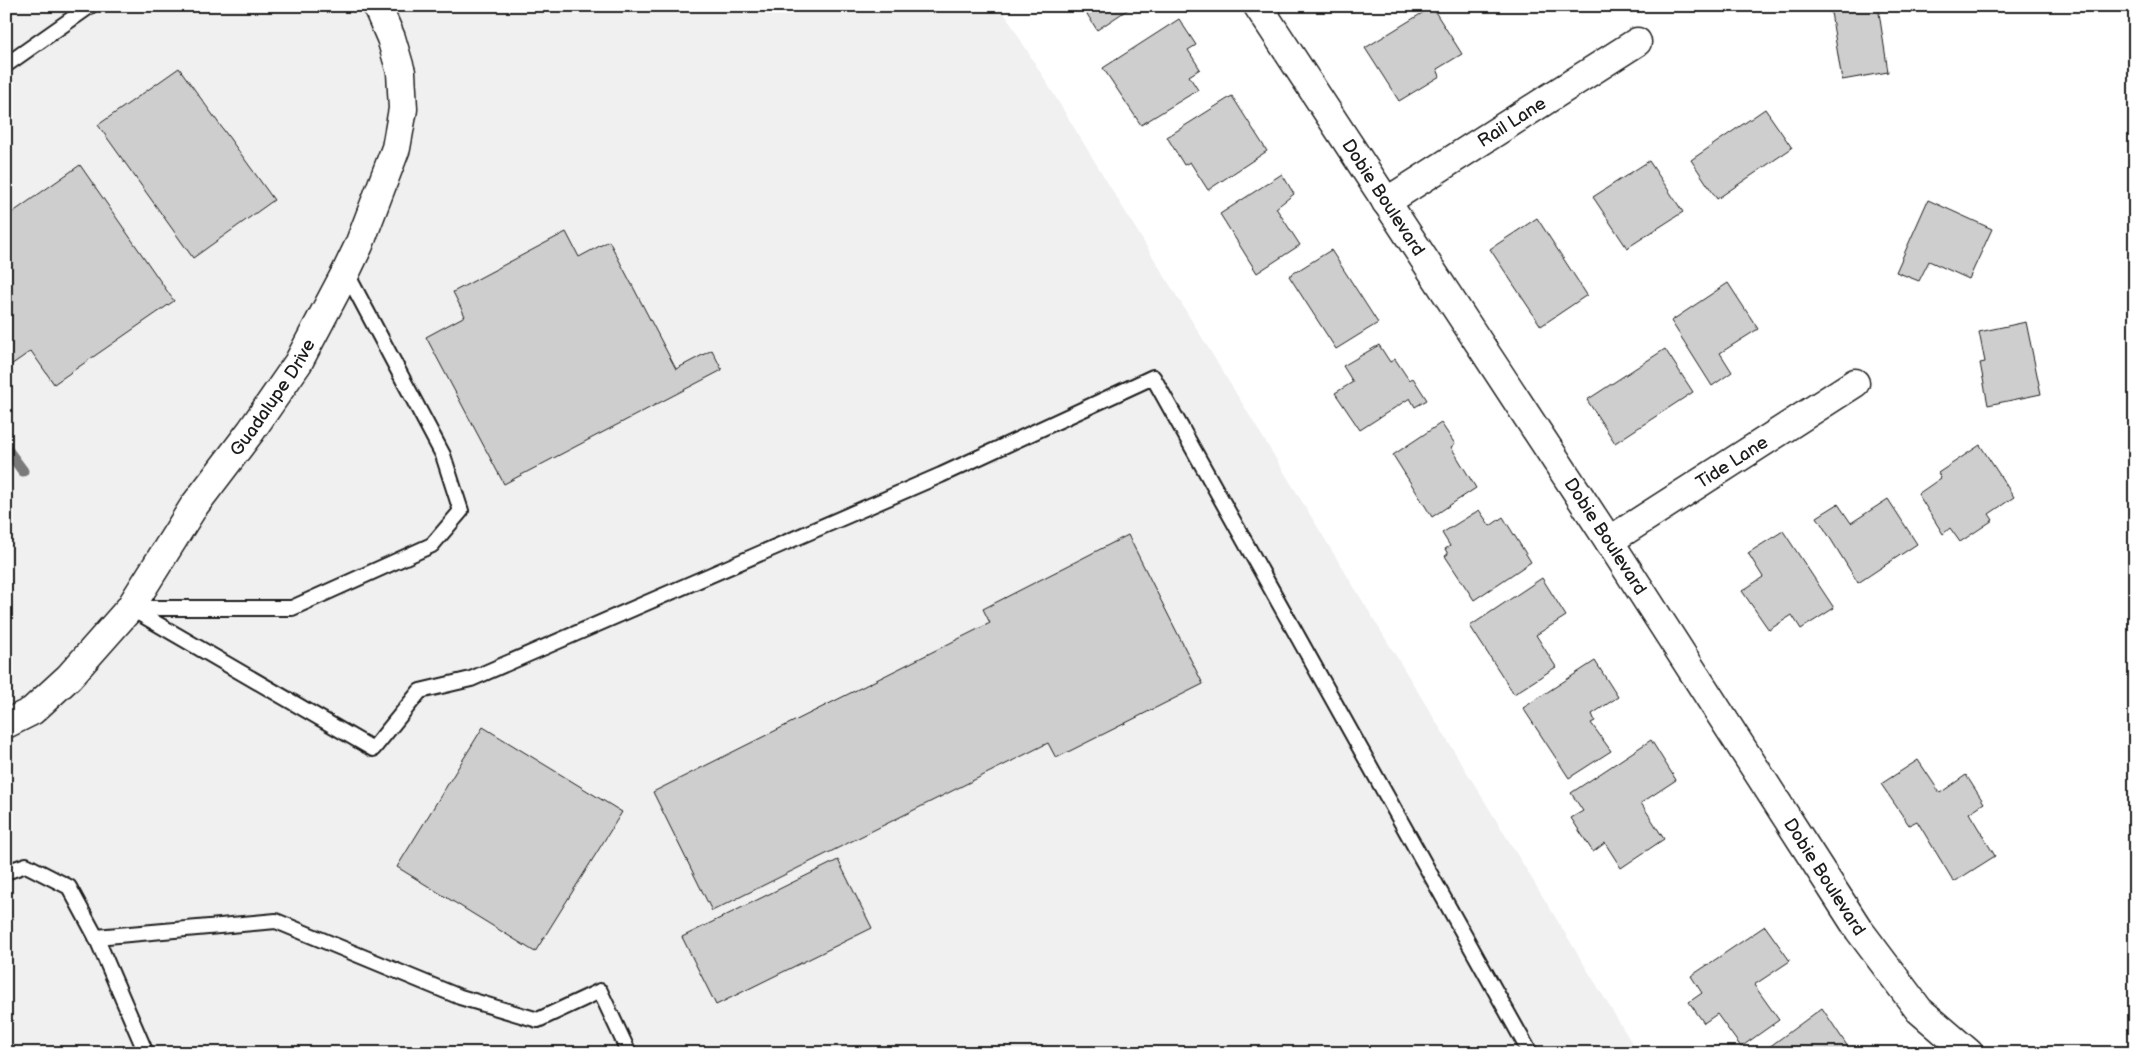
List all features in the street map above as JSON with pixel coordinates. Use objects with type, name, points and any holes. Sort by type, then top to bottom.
[{"type":"street","name":"Guadalupe Drive","points":[[6,724],[32,711],[63,683],[130,608],[194,506],[298,363],[346,272],[359,245],[396,148],[403,109],[401,72],[377,6]]},
{"type":"street","name":"Dobie Boulevard","points":[[1258,6],[1860,930],[1919,1010],[1969,1053]]},
{"type":"street","name":"Rail Lane","points":[[1386,202],[1637,42]]},
{"type":"street","name":"Tide Lane","points":[[1609,542],[1854,383]]},
{"type":"lane","points":[[6,65],[90,6]]},
{"type":"lane","points":[[130,608],[292,608],[432,545],[461,511],[443,455],[346,272]]},
{"type":"lane","points":[[130,608],[372,749],[420,691],[471,679],[941,475],[1153,377],[1530,1053]]},
{"type":"lane","points":[[6,872],[26,866],[69,887],[96,937],[146,1053]]},
{"type":"lane","points":[[96,937],[276,921],[460,997],[538,1020],[600,991],[629,1053]]},
{"type":"shaded area","points":[[6,6],[1000,6],[1638,1053],[6,1053]]},
{"type":"building","points":[[1082,6],[1133,6],[1097,30]]},
{"type":"building","points":[[1830,6],[1878,6],[1888,72],[1842,80]]},
{"type":"building","points":[[1432,7],[1462,54],[1437,69],[1440,76],[1399,101],[1365,48]]},
{"type":"building","points":[[1179,19],[1196,45],[1188,50],[1200,69],[1189,76],[1198,90],[1141,125],[1103,68]]},
{"type":"building","points":[[179,68],[274,200],[193,258],[98,125]]},
{"type":"building","points":[[1232,96],[1267,151],[1208,190],[1190,162],[1184,165],[1167,137]]},
{"type":"building","points":[[1765,109],[1792,148],[1717,199],[1691,160]]},
{"type":"building","points":[[1649,161],[1683,212],[1627,248],[1593,197]]},
{"type":"building","points":[[80,165],[174,301],[54,384],[31,351],[8,367],[6,364],[6,217]]},
{"type":"building","points":[[1282,174],[1294,194],[1276,208],[1300,245],[1257,273],[1220,214]]},
{"type":"building","points":[[1928,200],[1992,229],[1969,279],[1929,261],[1919,281],[1896,272]]},
{"type":"building","points":[[1537,218],[1587,295],[1541,326],[1490,249]]},
{"type":"building","points":[[566,232],[579,257],[609,241],[676,369],[712,350],[722,370],[504,484],[426,337],[465,316],[453,292]]},
{"type":"building","points":[[1331,250],[1378,323],[1336,349],[1289,276]]},
{"type":"building","points":[[1728,283],[1758,329],[1720,353],[1732,372],[1712,386],[1671,321]]},
{"type":"building","points":[[2026,322],[2041,394],[1988,405],[1980,363],[1985,362],[1979,332]]},
{"type":"building","points":[[1379,345],[1390,362],[1395,359],[1409,380],[1413,378],[1427,400],[1415,407],[1410,398],[1360,430],[1335,393],[1353,382],[1343,366]]},
{"type":"building","points":[[1665,349],[1693,392],[1615,443],[1587,400]]},
{"type":"building","points":[[1441,423],[1455,444],[1451,447],[1476,488],[1432,517],[1393,455]]},
{"type":"building","points":[[1980,445],[2014,497],[1989,514],[1993,520],[1960,542],[1950,528],[1943,534],[1918,494],[1941,478],[1938,473]]},
{"type":"building","points":[[1888,499],[1917,544],[1858,583],[1817,517],[1838,504],[1851,523]]},
{"type":"building","points":[[1479,510],[1490,526],[1503,517],[1531,562],[1474,600],[1445,556],[1448,554],[1445,549],[1450,546],[1442,533]]},
{"type":"building","points":[[1783,531],[1834,608],[1801,629],[1792,615],[1769,630],[1742,591],[1763,577],[1748,553]]},
{"type":"building","points":[[1128,535],[1203,684],[1056,758],[1048,743],[712,911],[653,792],[990,623],[983,609]]},
{"type":"building","points":[[1542,578],[1566,616],[1536,635],[1556,667],[1514,694],[1470,626]]},
{"type":"building","points":[[1595,661],[1618,697],[1592,714],[1595,721],[1591,723],[1611,751],[1569,778],[1523,708]]},
{"type":"building","points":[[483,727],[622,812],[535,952],[397,867]]},
{"type":"building","points":[[1651,740],[1676,780],[1641,803],[1664,839],[1621,868],[1605,843],[1593,852],[1571,818],[1583,811],[1571,793]]},
{"type":"building","points":[[1918,760],[1940,793],[1966,775],[1984,803],[1969,813],[1995,856],[1954,882],[1917,821],[1909,825],[1881,784]]},
{"type":"building","points":[[838,860],[872,928],[716,1005],[682,937]]},
{"type":"building","points":[[1765,926],[1790,961],[1754,985],[1779,1020],[1741,1047],[1717,1014],[1704,1023],[1689,1002],[1702,993],[1691,976]]},
{"type":"building","points":[[1822,1008],[1852,1053],[1761,1053]]},
{"type":"waterway","points":[[6,448],[23,471]]}]
